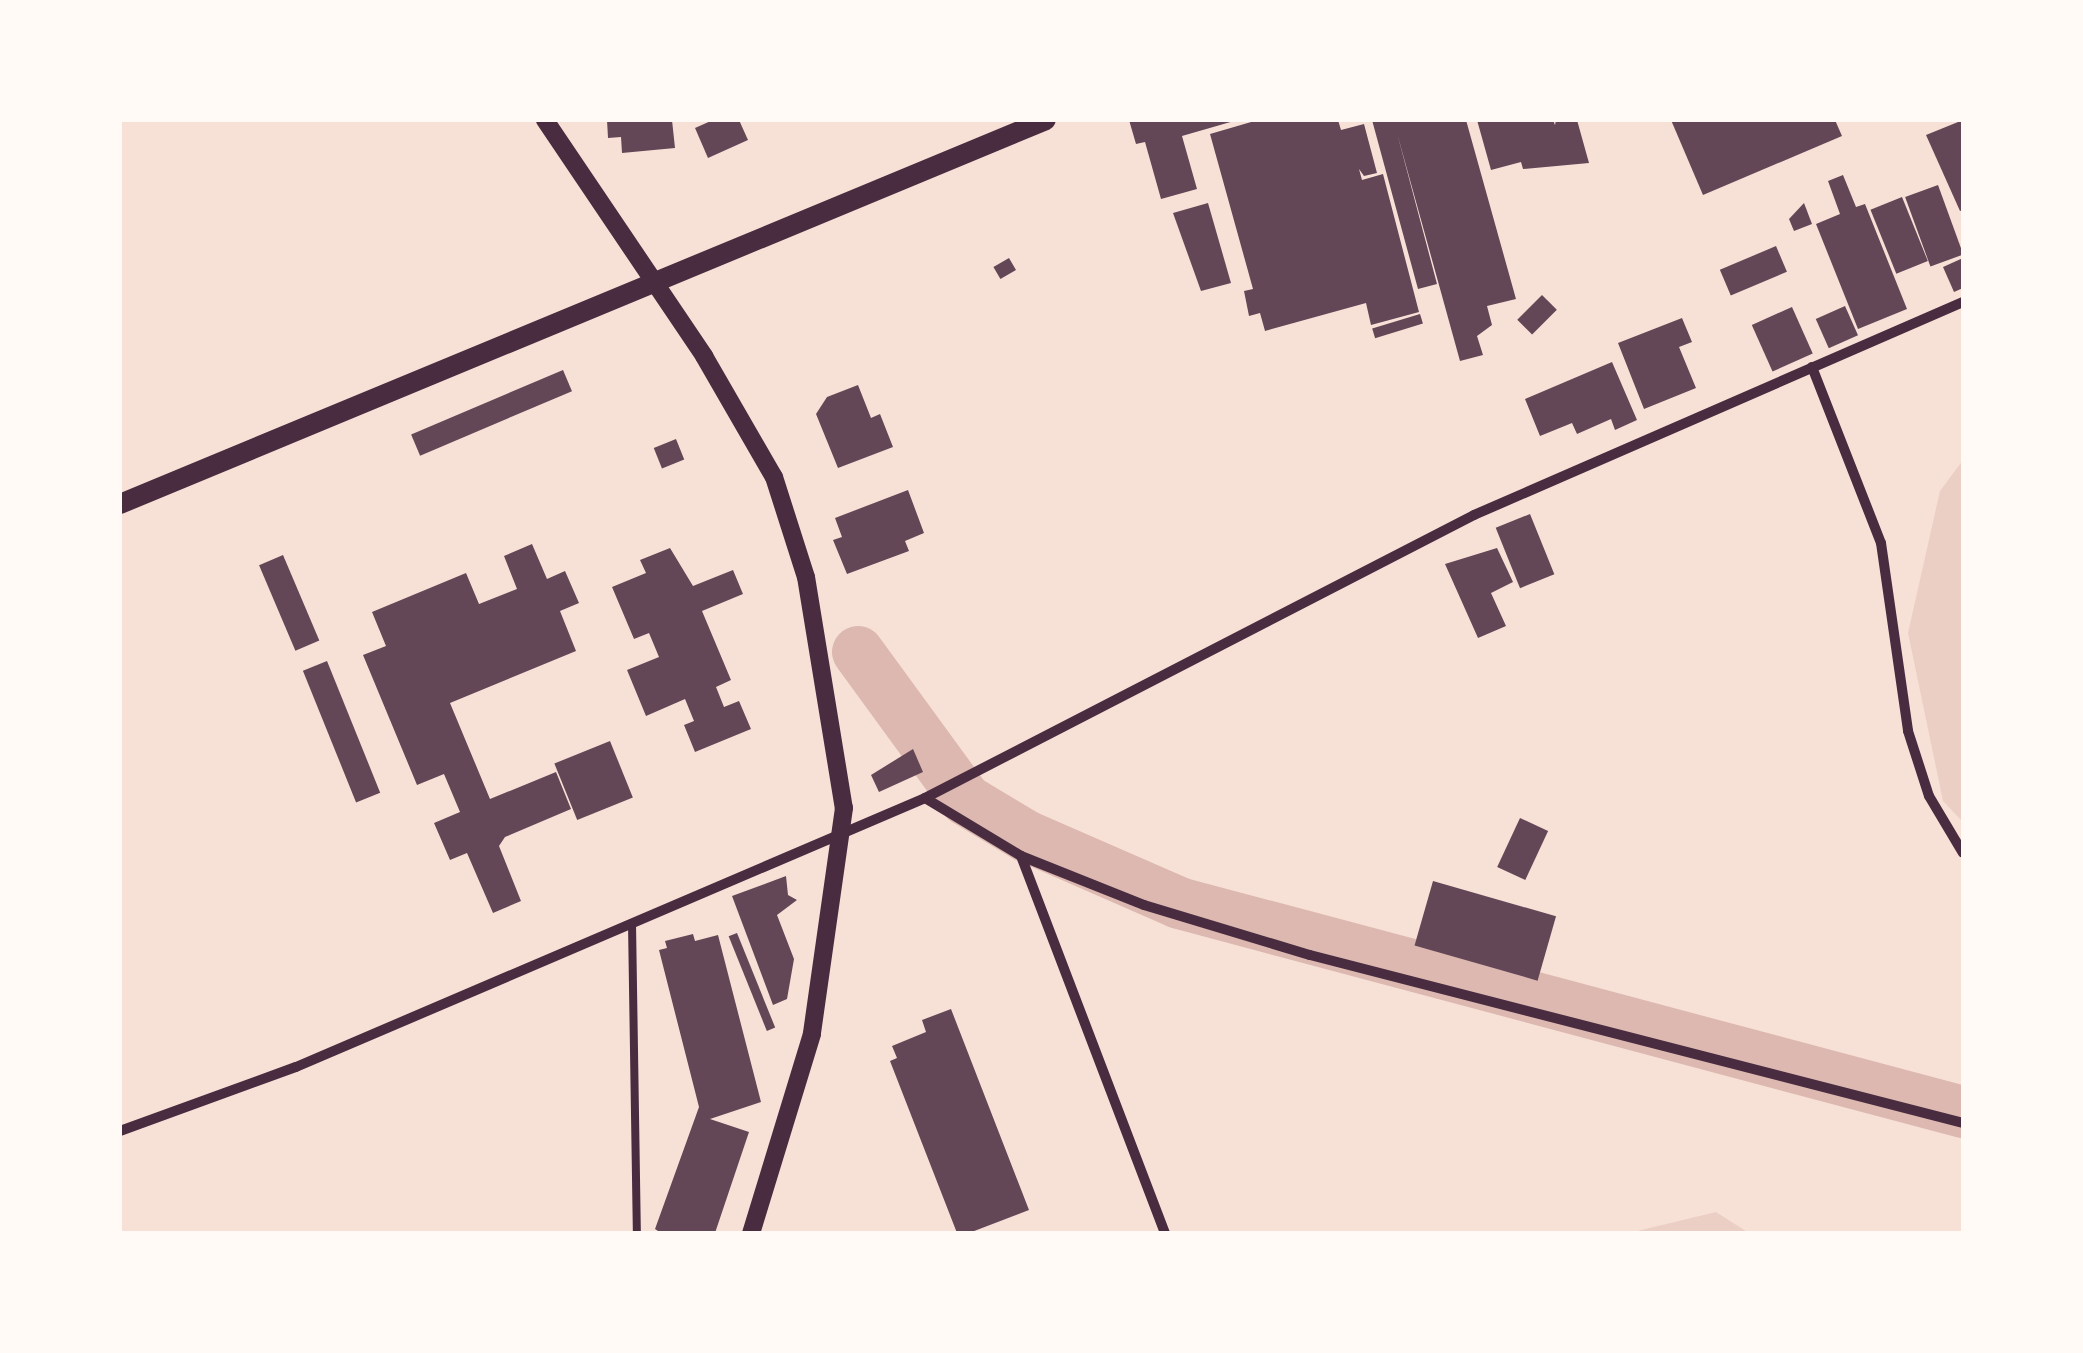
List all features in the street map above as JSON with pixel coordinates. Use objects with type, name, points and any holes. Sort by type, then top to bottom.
[{"type":"main road","points":[[120,504],[1046,120]]},
{"type":"street","points":[[545,120],[704,356],[774,477],[806,577],[844,808],[812,1034],[751,1233]]},
{"type":"street","points":[[120,1131],[296,1066],[632,918],[925,798],[1474,515],[1963,302]]},
{"type":"street","points":[[1812,367],[1881,543],[1908,731],[1929,796],[1963,853]]},
{"type":"street","points":[[925,798],[1020,856],[1144,906],[1310,955],[1963,1123]]},
{"type":"street","points":[[1020,856],[1166,1233]]},
{"type":"lane","points":[[632,918],[637,1233]]},
{"type":"shaded area","points":[[1963,460],[1963,822],[1943,801],[1908,633],[1940,491]]},
{"type":"shaded area","points":[[1716,1212],[1749,1233],[1629,1233]]},
{"type":"building","points":[[607,120],[672,120],[675,148],[622,153],[621,137],[608,138]]},
{"type":"building","points":[[713,120],[739,120],[748,140],[708,158],[695,128]]},
{"type":"building","points":[[1129,120],[1234,121],[1182,136],[1197,189],[1161,199],[1145,142],[1136,144]]},
{"type":"building","points":[[1258,120],[1338,120],[1341,130],[1364,124],[1377,173],[1364,176],[1359,169],[1362,180],[1383,174],[1419,312],[1371,325],[1366,303],[1265,331],[1260,313],[1249,316],[1244,291],[1253,289],[1210,134]]},
{"type":"building","points":[[1372,120],[1466,120],[1516,299],[1487,306],[1492,325],[1477,336],[1483,355],[1460,361],[1397,133],[1437,284],[1418,289]]},
{"type":"building","points":[[1477,120],[1553,120],[1555,125],[1556,120],[1577,120],[1589,163],[1523,169],[1521,162],[1491,170]]},
{"type":"building","points":[[1671,120],[1835,120],[1842,136],[1703,195]]},
{"type":"building","points":[[1963,120],[1963,210],[1960,211],[1926,135]]},
{"type":"building","points":[[1843,175],[1856,207],[1865,204],[1907,309],[1858,329],[1816,224],[1840,214],[1828,181]]},
{"type":"building","points":[[1938,185],[1963,255],[1930,267],[1905,197]]},
{"type":"building","points":[[1902,197],[1928,261],[1896,274],[1870,210]]},
{"type":"building","points":[[1208,203],[1231,283],[1201,291],[1173,213]]},
{"type":"building","points":[[1804,203],[1812,224],[1794,231],[1789,219]]},
{"type":"building","points":[[1776,246],[1787,272],[1731,296],[1720,270]]},
{"type":"building","points":[[1009,258],[1016,270],[1000,279],[993,267]]},
{"type":"building","points":[[1963,258],[1963,288],[1954,292],[1943,267]]},
{"type":"building","points":[[1542,295],[1557,310],[1532,335],[1517,320]]},
{"type":"building","points":[[1845,306],[1858,335],[1829,348],[1816,319]]},
{"type":"building","points":[[1792,307],[1813,354],[1773,371],[1752,325]]},
{"type":"building","points":[[1420,314],[1423,324],[1375,338],[1372,329]]},
{"type":"building","points":[[1682,318],[1692,342],[1679,347],[1696,388],[1644,409],[1618,343]]},
{"type":"building","points":[[1612,362],[1637,420],[1615,430],[1611,419],[1577,434],[1572,423],[1540,436],[1525,399]]},
{"type":"building","points":[[563,370],[572,391],[420,456],[411,434]]},
{"type":"building","points":[[858,385],[871,418],[880,414],[893,447],[838,468],[816,414],[827,397]]},
{"type":"building","points":[[676,439],[684,459],[662,468],[654,448]]},
{"type":"building","points":[[908,490],[924,533],[905,541],[909,551],[847,574],[833,540],[842,537],[835,518]]},
{"type":"building","points":[[1530,514],[1554,574],[1520,588],[1496,528]]},
{"type":"building","points":[[532,544],[547,579],[565,571],[579,603],[560,611],[576,651],[450,703],[490,799],[556,772],[571,809],[505,837],[499,846],[521,901],[493,913],[467,853],[450,860],[434,823],[460,812],[444,774],[417,785],[363,655],[386,646],[372,612],[466,573],[479,604],[517,589],[504,556]]},
{"type":"building","points":[[670,548],[693,586],[733,570],[743,594],[702,611],[731,680],[716,687],[724,707],[739,701],[751,729],[695,752],[684,725],[694,721],[685,699],[646,716],[627,670],[659,657],[649,633],[634,639],[612,587],[646,573],[640,560]]},
{"type":"building","points":[[1497,548],[1513,582],[1491,593],[1506,626],[1478,638],[1445,564]]},
{"type":"building","points":[[283,555],[319,641],[295,651],[259,565]]},
{"type":"building","points":[[327,661],[380,793],[356,802],[303,671]]},
{"type":"building","points":[[610,741],[633,798],[577,820],[554,763]]},
{"type":"building","points":[[913,749],[923,772],[879,792],[871,775]]},
{"type":"building","points":[[1520,818],[1548,831],[1525,880],[1497,867]]},
{"type":"building","points":[[786,876],[788,895],[797,900],[777,915],[794,959],[787,999],[773,1005],[732,896]]},
{"type":"building","points":[[1433,881],[1556,916],[1538,981],[1415,945]]},
{"type":"building","points":[[737,933],[775,1028],[767,1031],[729,936]]},
{"type":"building","points":[[693,934],[695,941],[718,935],[761,1102],[710,1119],[749,1132],[715,1233],[661,1233],[655,1229],[699,1107],[659,950],[667,948],[665,941]]},
{"type":"building","points":[[951,1009],[1029,1210],[969,1233],[957,1233],[890,1061],[897,1058],[892,1046],[926,1032],[922,1020]]},
{"type":"waterway","points":[[858,652],[966,800],[1026,836],[1179,903],[1963,1112]]}]
